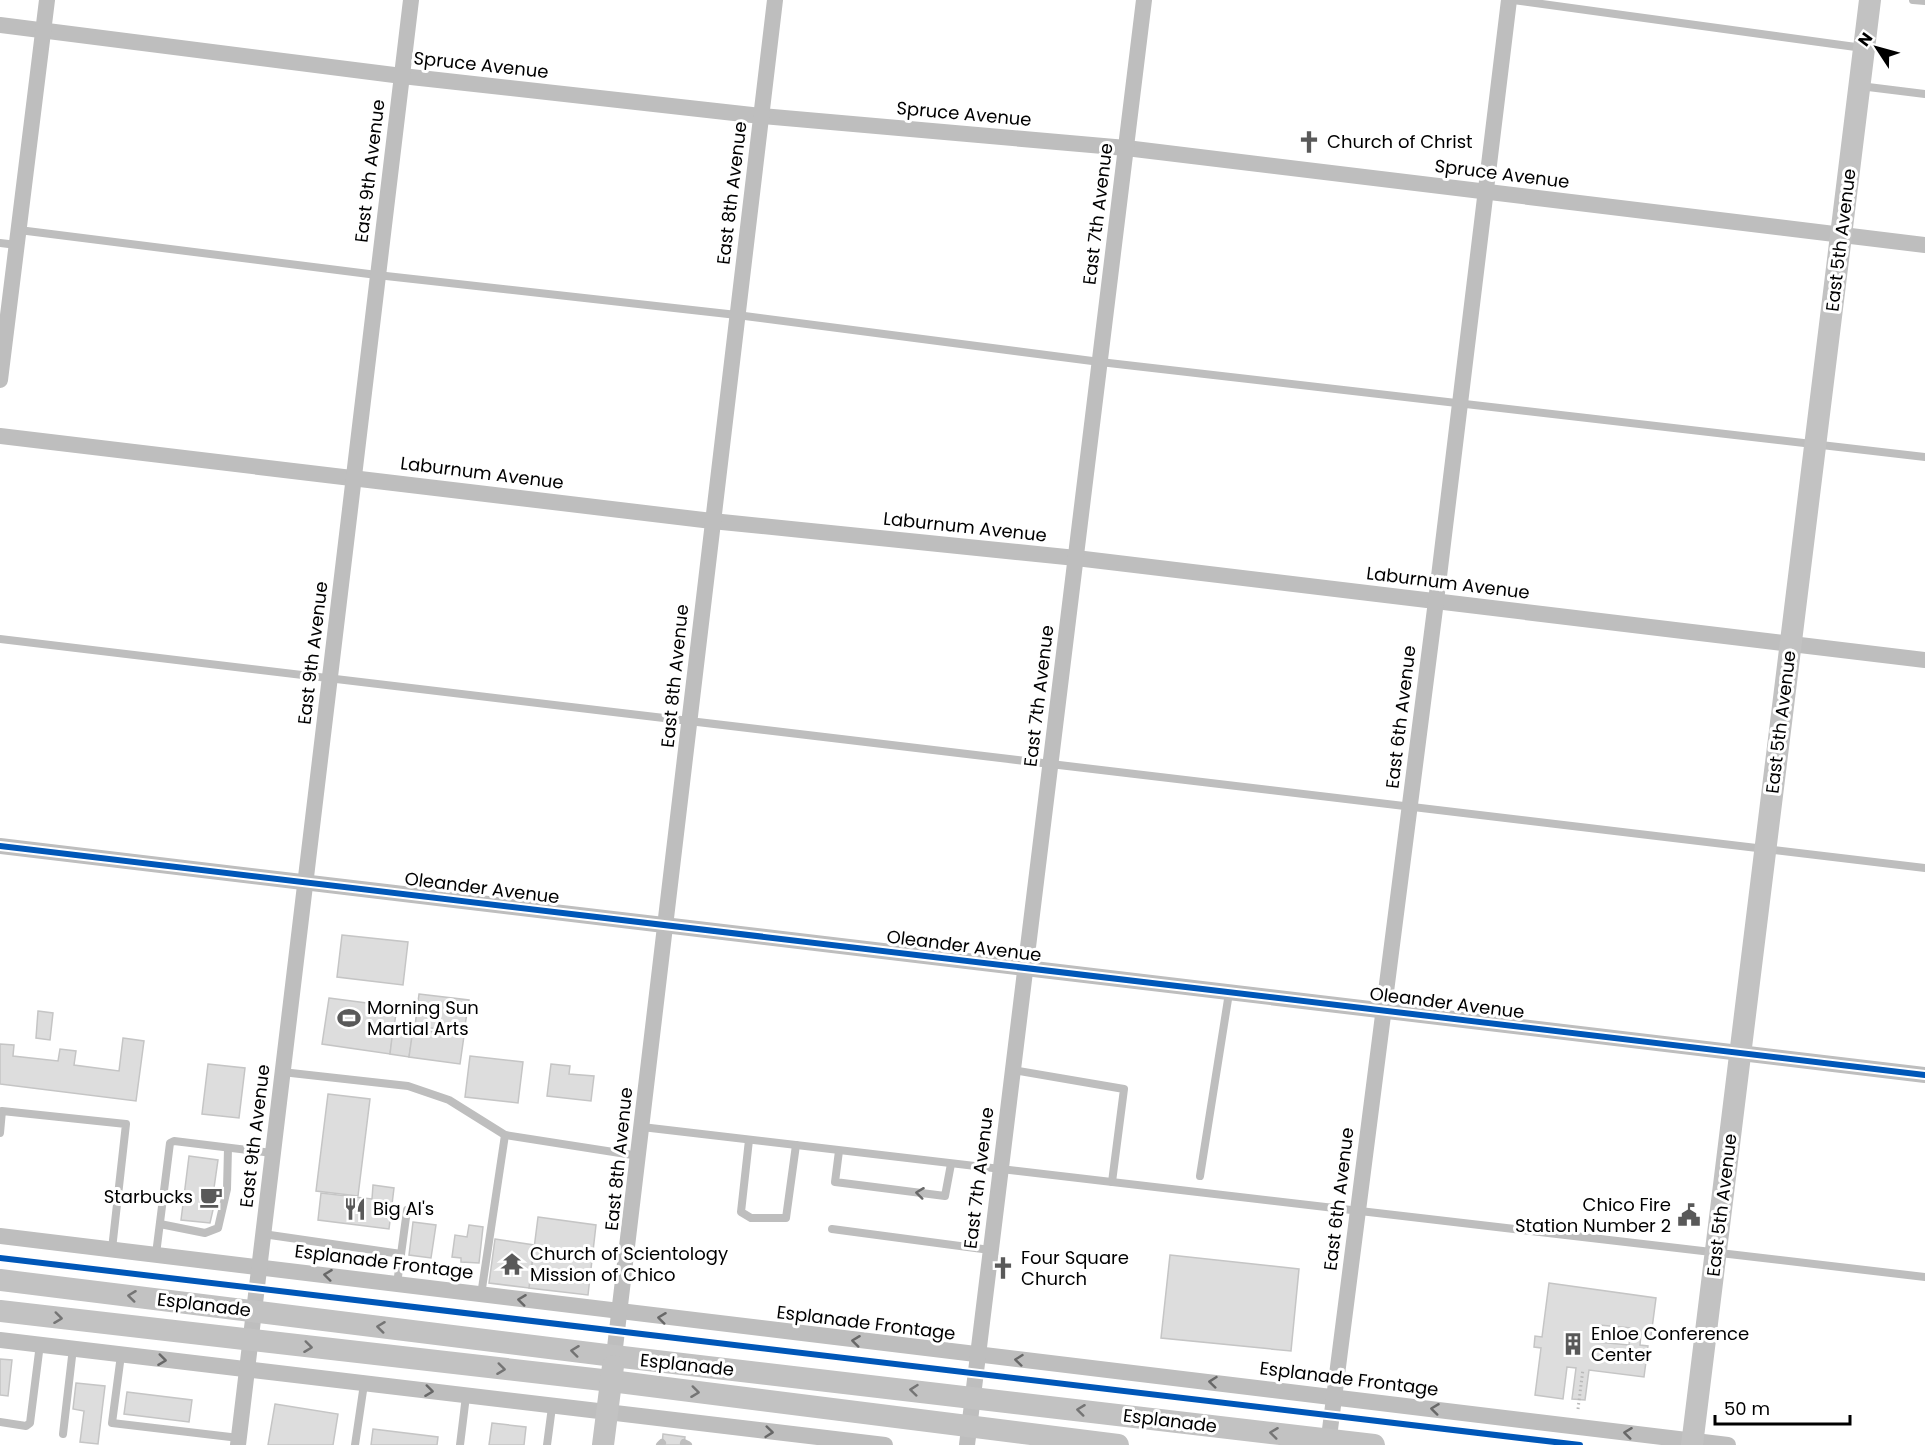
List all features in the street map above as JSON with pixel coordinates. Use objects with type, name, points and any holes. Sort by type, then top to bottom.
[{"type":"main road","name":"East 5th Avenue","points":[[1692,1443],[1870,0]]},
{"type":"main road","name":"Esplanade","points":[[0,1280],[1328,1442],[1374,1445]]},
{"type":"main road","name":"Esplanade","points":[[0,1311],[611,1382],[968,1436],[1118,1445]]},
{"type":"main road","points":[[603,1445],[614,1356]]},
{"type":"street","points":[[0,380],[12,239],[47,0]]},
{"type":"street","name":"East 9th Avenue","points":[[238,1442],[376,275],[411,0]]},
{"type":"street","name":"East 8th Avenue","points":[[614,1356],[621,1313],[712,521],[775,0]]},
{"type":"street","name":"East 7th Avenue","points":[[968,1436],[1144,0]]},
{"type":"street","name":"East 6th Avenue","points":[[1328,1442],[1511,0]]},
{"type":"street","name":"Spruce Avenue","points":[[0,25],[402,76],[761,116],[1126,148],[1925,245]]},
{"type":"street","name":"Laburnum Avenue","points":[[0,436],[353,476],[712,521],[1076,558],[1925,660]]},
{"type":"street","name":"Oleander Avenue","points":[[0,846],[1925,1075]]},
{"type":"street","name":"Esplanade Frontage","points":[[0,1236],[259,1266],[621,1313],[1334,1396],[1692,1443],[1728,1445]]},
{"type":"street","points":[[0,1340],[607,1414],[885,1445]]},
{"type":"lane","points":[[1511,0],[1864,48]]},
{"type":"lane","points":[[1913,0],[1925,2]]},
{"type":"lane","points":[[1860,86],[1925,94]]},
{"type":"lane","points":[[12,239],[376,275],[737,315],[1100,362],[1925,457]]},
{"type":"lane","points":[[0,639],[1925,868]]},
{"type":"lane","points":[[1200,1176],[1229,993]]},
{"type":"lane","points":[[1013,1070],[1124,1089],[1112,1182]]},
{"type":"lane","points":[[282,1072],[408,1086],[449,1100],[505,1135],[639,1156]]},
{"type":"lane","points":[[0,1133],[2,1111],[126,1124],[112,1249]]},
{"type":"lane","points":[[642,1127],[1925,1277]]},
{"type":"lane","points":[[481,1295],[505,1135]]},
{"type":"lane","points":[[749,1140],[741,1212],[751,1218],[786,1218],[796,1145]]},
{"type":"lane","points":[[156,1254],[170,1143],[174,1141],[272,1153]]},
{"type":"lane","points":[[160,1224],[205,1233],[218,1228],[226,1190],[228,1148]]},
{"type":"lane","points":[[839,1151],[835,1182],[945,1196],[951,1164]]},
{"type":"lane","points":[[397,1284],[407,1210]]},
{"type":"lane","points":[[832,1229],[990,1250]]},
{"type":"lane","points":[[263,1234],[401,1254]]},
{"type":"lane","points":[[0,1422],[26,1426],[30,1422],[40,1344]]},
{"type":"lane","points":[[63,1434],[73,1348]]},
{"type":"lane","points":[[121,1355],[112,1423],[238,1442]]},
{"type":"lane","points":[[355,1445],[364,1384]]},
{"type":"lane","points":[[460,1445],[466,1396]]},
{"type":"lane","points":[[548,1445],[552,1407]]},
{"type":"path","points":[[1578,1409],[1583,1369]]},
{"type":"building","points":[[342,935],[408,942],[403,985],[337,977]]},
{"type":"building","points":[[419,994],[469,1000],[464,1032],[415,1026]]},
{"type":"building","points":[[329,998],[397,1007],[390,1054],[322,1044]]},
{"type":"building","points":[[38,1011],[53,1013],[50,1040],[36,1038]]},
{"type":"building","points":[[393,1029],[413,1032],[409,1057],[390,1054]]},
{"type":"building","points":[[413,1029],[464,1036],[460,1064],[409,1057]]},
{"type":"building","points":[[123,1038],[144,1041],[136,1101],[0,1084],[0,1044],[14,1045],[13,1056],[58,1061],[60,1049],[76,1051],[74,1065],[119,1071]]},
{"type":"building","points":[[470,1056],[523,1062],[518,1103],[465,1097]]},
{"type":"building","points":[[208,1064],[245,1068],[239,1118],[202,1114]]},
{"type":"building","points":[[551,1064],[570,1066],[569,1074],[594,1076],[591,1101],[547,1096]]},
{"type":"building","points":[[328,1094],[370,1099],[358,1196],[316,1191]]},
{"type":"building","points":[[189,1156],[218,1160],[214,1188],[218,1188],[210,1223],[181,1220]]},
{"type":"building","name":"Big Al's","points":[[373,1185],[394,1188],[389,1229],[318,1220],[321,1193],[372,1199]]},
{"type":"building","points":[[538,1217],[596,1225],[588,1295],[529,1288]]},
{"type":"building","points":[[413,1222],[436,1225],[431,1258],[409,1255]]},
{"type":"building","points":[[469,1225],[483,1227],[479,1263],[461,1262],[461,1258],[452,1257],[455,1235],[467,1237]]},
{"type":"building","name":"Church of Scientology Mission of Chico","points":[[495,1239],[534,1245],[529,1288],[489,1283]]},
{"type":"building","points":[[1170,1255],[1299,1269],[1291,1351],[1161,1338]]},
{"type":"building","name":"Enloe Conference Center","points":[[1549,1283],[1656,1298],[1651,1336],[1641,1334],[1640,1345],[1648,1346],[1644,1377],[1589,1370],[1585,1400],[1572,1399],[1576,1368],[1567,1367],[1563,1399],[1535,1395],[1541,1348],[1534,1347],[1535,1336],[1542,1337]],"holes":[[[1599,1325],[1631,1328],[1629,1345],[1597,1342]]]},
{"type":"building","points":[[0,1359],[12,1360],[8,1396],[0,1395]]},
{"type":"building","points":[[76,1383],[105,1386],[98,1444],[80,1442],[84,1411],[73,1409]]},
{"type":"building","points":[[127,1392],[192,1400],[189,1422],[124,1414]]},
{"type":"building","points":[[275,1404],[338,1414],[333,1445],[268,1445]]},
{"type":"building","points":[[492,1423],[526,1427],[524,1445],[489,1445]]},
{"type":"building","points":[[373,1429],[438,1437],[437,1445],[371,1445]]},
{"type":"building","points":[[663,1434],[685,1437],[684,1445],[662,1445]]},
{"type":"cycle path","points":[[0,846],[1925,1075]]},
{"type":"cycle path","points":[[0,1258],[1580,1445]]},
{"type":"place","name":"Church of Christ","points":[[1309,142]]},
{"type":"place","name":"Morning Sun Martial Arts","points":[[349,1018]]},
{"type":"place","name":"Starbucks","points":[[211,1197]]},
{"type":"place","name":"Big Al's","points":[[355,1209]]},
{"type":"place","name":"Chico Fire Station Number 2","points":[[1689,1215]]},
{"type":"place","name":"Church of Scientology Mission of Chico","points":[[512,1264]]},
{"type":"place","name":"Four Square Church","points":[[1003,1268]]},
{"type":"place","name":"Enloe Conference Center","points":[[1573,1344]]}]
